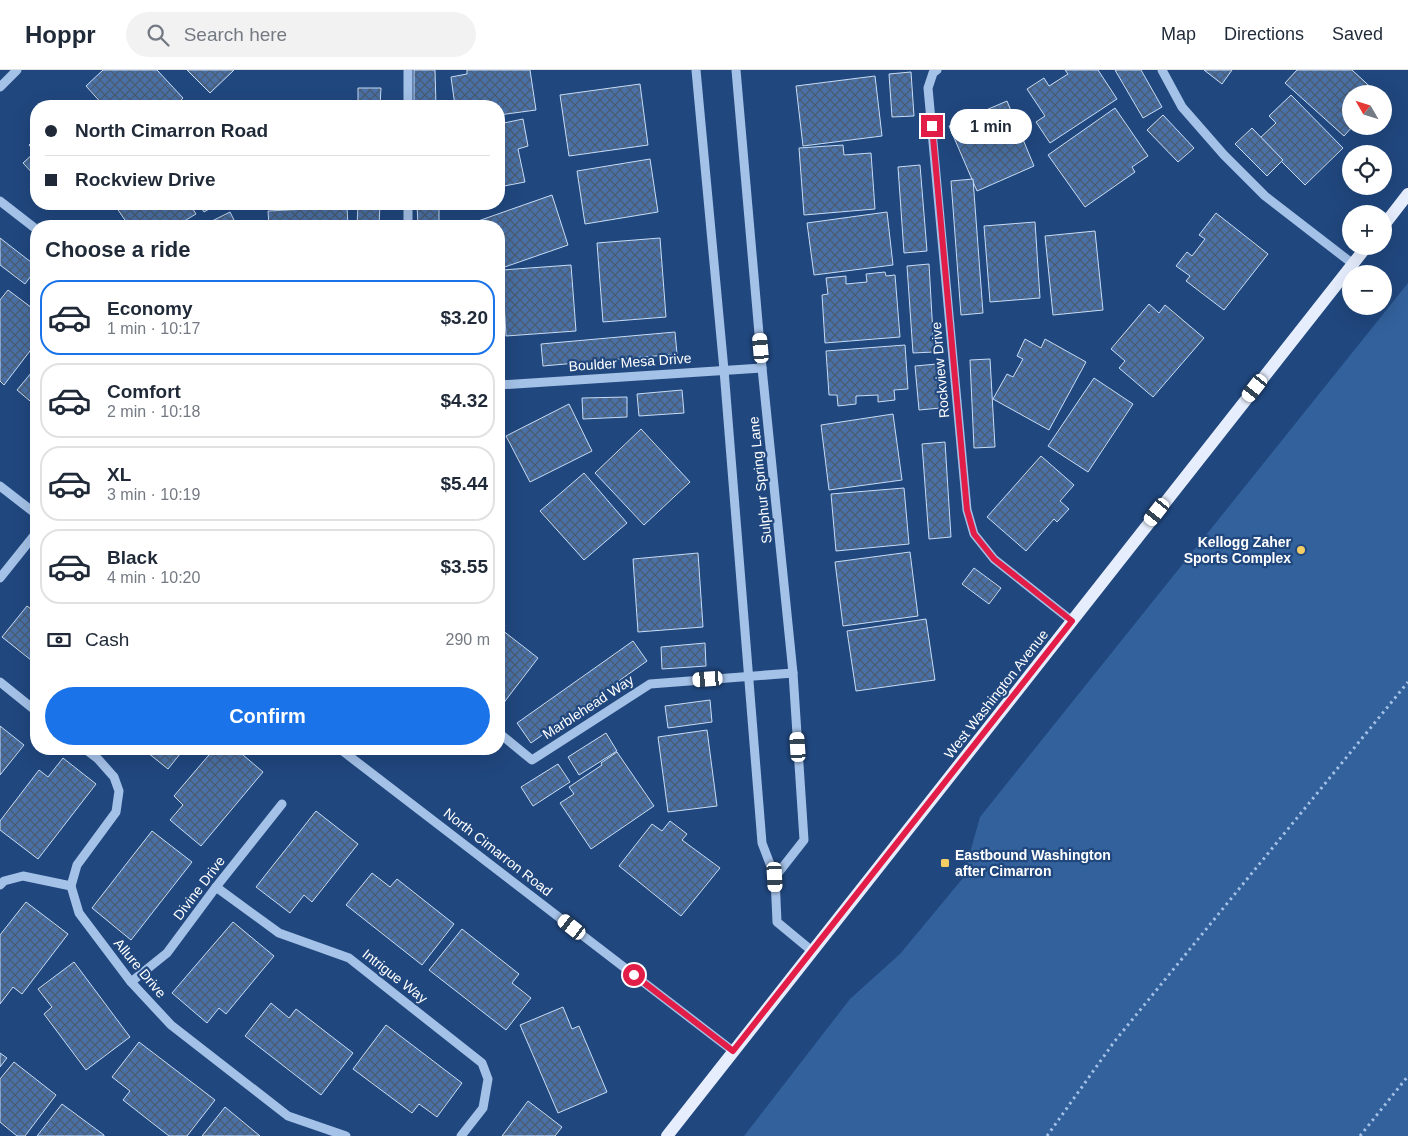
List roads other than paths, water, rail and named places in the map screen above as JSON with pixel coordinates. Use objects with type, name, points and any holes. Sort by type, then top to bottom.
[{"type":"main road","points":[[1392,215],[1408,194]]},
{"type":"main road","name":"West Washington Avenue","points":[[666,1136],[1360,255]]},
{"type":"street","points":[[0,87],[16,70]]},
{"type":"street","points":[[408,70],[408,100]]},
{"type":"street","name":"Sulphur Spring Lane","points":[[696,70],[724,370],[762,843],[775,877],[777,922],[812,951]]},
{"type":"street","name":"Sulphur Spring Lane","points":[[736,70],[762,368],[793,673],[804,840],[775,877]]},
{"type":"street","points":[[1162,70],[1182,107],[1224,155],[1265,196],[1353,264]]},
{"type":"street","name":"Rockview Drive","points":[[935,72],[928,88],[967,510],[974,534],[994,559],[1072,621]]},
{"type":"street","points":[[0,201],[30,224]]},
{"type":"street","name":"Boulder Mesa Drive","points":[[505,385],[762,368]]},
{"type":"street","points":[[0,486],[30,509]]},
{"type":"street","points":[[0,578],[30,540]]},
{"type":"street","name":"Marblehead Way","points":[[505,739],[532,760],[650,684],[793,673]]},
{"type":"street","points":[[0,682],[30,706]]},
{"type":"street","points":[[0,885],[4,881],[23,876],[71,886],[77,865],[116,812],[119,791],[114,777],[93,755]]},
{"type":"street","name":"North Cimarron Road","points":[[348,755],[733,1051]]},
{"type":"street","name":"Divine Drive","points":[[131,982],[167,952],[282,804]]},
{"type":"street","name":"Allure Drive","points":[[71,886],[79,913],[131,982],[171,1025],[288,1116],[346,1136]]},
{"type":"street","name":"Intrigue Way","points":[[216,887],[279,933],[349,958],[482,1063],[488,1079],[483,1108],[461,1136]]},
{"type":"place","name":"Kellogg Zaher Sports Complex","points":[[1301,550]]},
{"type":"place","name":"Eastbound Washington after Cimarron","points":[[945,863]]}]
